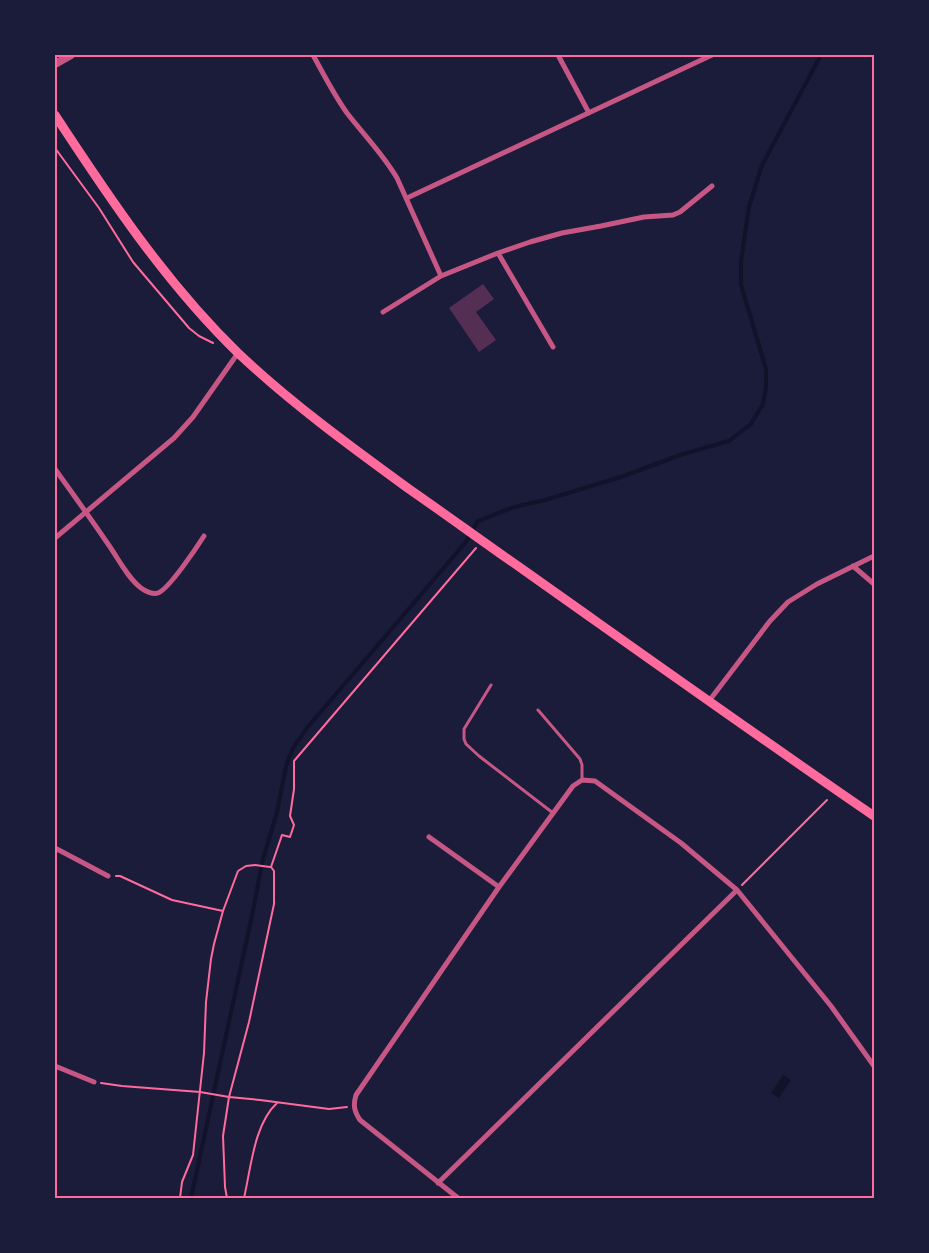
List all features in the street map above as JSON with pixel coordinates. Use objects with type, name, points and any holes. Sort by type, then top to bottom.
[{"type":"main road","points":[[55,115],[125,220],[159,265],[197,310],[238,352],[294,401],[344,441],[477,538],[874,816]]},
{"type":"street","points":[[55,64],[71,55]]},
{"type":"street","points":[[313,55],[348,114],[390,166],[407,198],[442,276]]},
{"type":"street","points":[[558,55],[589,112]]},
{"type":"street","points":[[407,198],[712,55]]},
{"type":"street","points":[[383,312],[442,276],[498,253],[562,233],[644,217],[673,215],[680,212],[712,186]]},
{"type":"street","points":[[498,253],[553,347]]},
{"type":"street","points":[[55,538],[162,449],[185,427],[238,352]]},
{"type":"street","points":[[55,469],[129,575],[141,588],[154,593],[165,588],[188,560],[204,536]]},
{"type":"street","points":[[710,701],[770,621],[788,602],[817,584],[874,556]]},
{"type":"street","points":[[853,566],[874,584]]},
{"type":"street","points":[[458,1198],[360,1120],[354,1107],[356,1095],[499,887],[573,786],[582,780],[595,781],[627,803],[682,843],[737,890],[831,1006],[874,1066]]},
{"type":"street","points":[[429,837],[499,887]]},
{"type":"street","points":[[55,848],[108,876]]},
{"type":"street","points":[[438,1182],[737,890]]},
{"type":"street","points":[[55,1066],[94,1082]]},
{"type":"lane","points":[[491,685],[464,729],[466,744],[553,813]]},
{"type":"lane","points":[[538,710],[580,759],[582,780]]},
{"type":"path","points":[[55,148],[98,208],[133,262],[189,328],[199,336],[218,346]]},
{"type":"path","points":[[227,1198],[223,1136],[229,1097],[249,1022],[274,904],[274,871],[271,867],[282,835],[290,837],[294,825],[290,816],[294,789],[294,761],[476,548]]},
{"type":"path","points":[[737,890],[827,800]]},
{"type":"path","points":[[180,1198],[182,1182],[193,1155],[204,1053],[206,1002],[211,959],[223,911],[238,872],[246,866],[271,867]]},
{"type":"path","points":[[108,876],[120,876],[172,900],[223,911]]},
{"type":"path","points":[[94,1082],[200,1092],[329,1109],[354,1107]]},
{"type":"path","points":[[244,1198],[260,1129],[271,1108],[277,1102]]},
{"type":"shaded area","points":[[783,1075],[791,1080],[779,1098],[771,1093]]},
{"type":"building","points":[[483,284],[494,299],[476,312],[496,340],[479,352],[449,308]]},
{"type":"waterway","points":[[191,1198],[262,863],[277,812],[286,766],[293,748],[307,728],[465,543],[478,521],[514,507],[545,500],[621,477],[683,454],[729,441],[751,424],[763,404],[766,387],[766,369],[741,285],[741,261],[749,207],[762,165],[821,55]]}]
